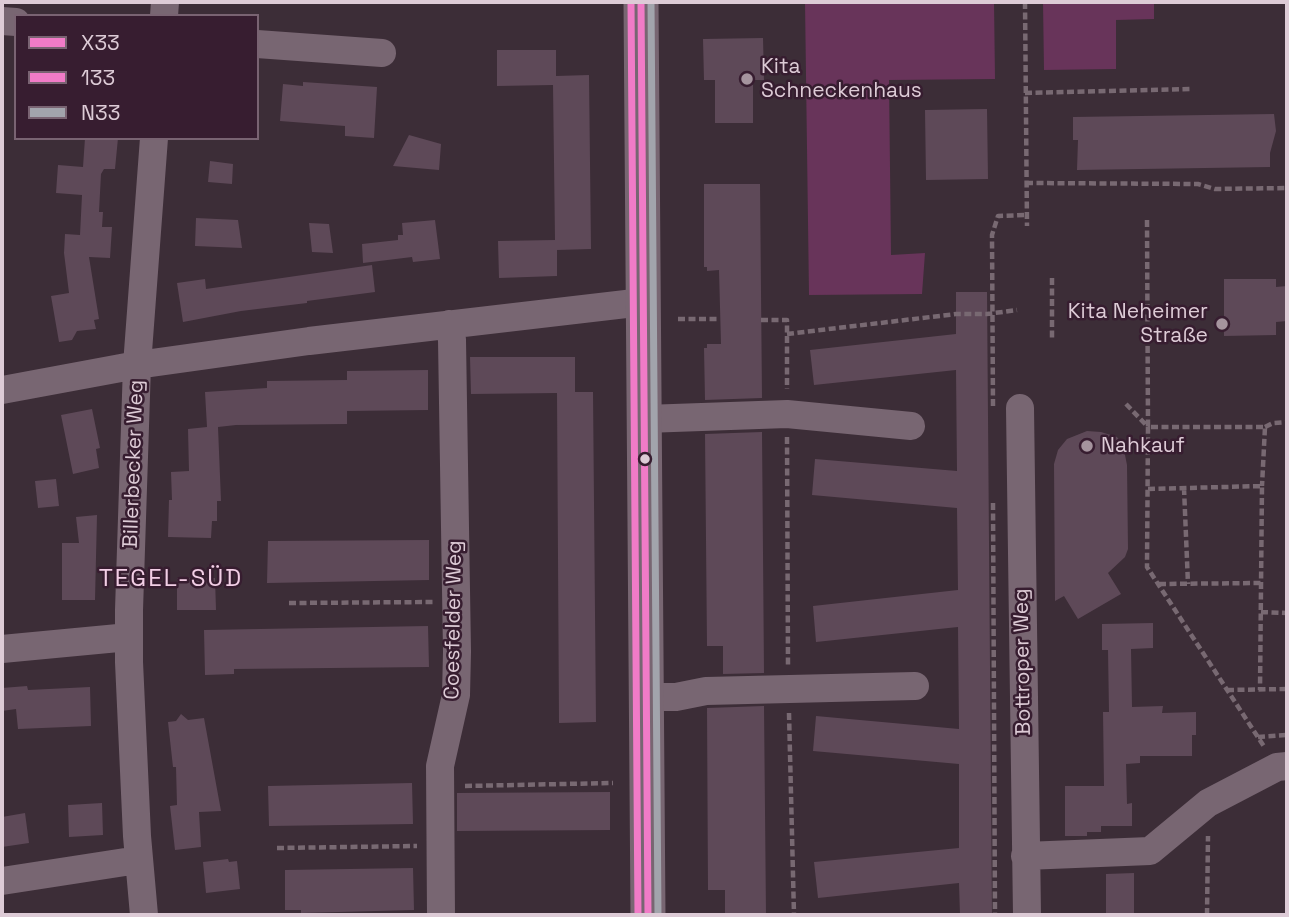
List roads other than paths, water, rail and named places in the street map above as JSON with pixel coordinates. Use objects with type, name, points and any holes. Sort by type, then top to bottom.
[{"type":"main road","points":[[641,2],[648,915]]},
{"type":"street","points":[[259,44],[383,53]]},
{"type":"street","name":"Billerbecker Weg","points":[[144,915],[138,860],[129,637],[137,365],[154,140]]},
{"type":"street","points":[[2,390],[137,365],[309,341],[643,302]]},
{"type":"street","name":"Coesfelder Weg","points":[[440,915],[440,766],[456,695],[457,652],[450,324]]},
{"type":"street","name":"Bottroper Weg","points":[[1020,408],[1027,915]]},
{"type":"street","points":[[645,419],[787,414],[911,426]]},
{"type":"street","points":[[2,649],[129,637]]},
{"type":"street","points":[[647,697],[676,697],[706,691],[915,686]]},
{"type":"street","points":[[1025,856],[1150,851],[1208,803],[1282,766]]},
{"type":"street","points":[[2,881],[138,860]]},
{"type":"place","name":"Kita Schneckenhaus","points":[[747,79]]},
{"type":"place","name":"Kita Neheimer Straße","points":[[1222,324]]},
{"type":"place","name":"Nahkauf","points":[[1087,446]]},
{"type":"district","name":"TEGEL-SÜD","points":[[171,579]]}]
